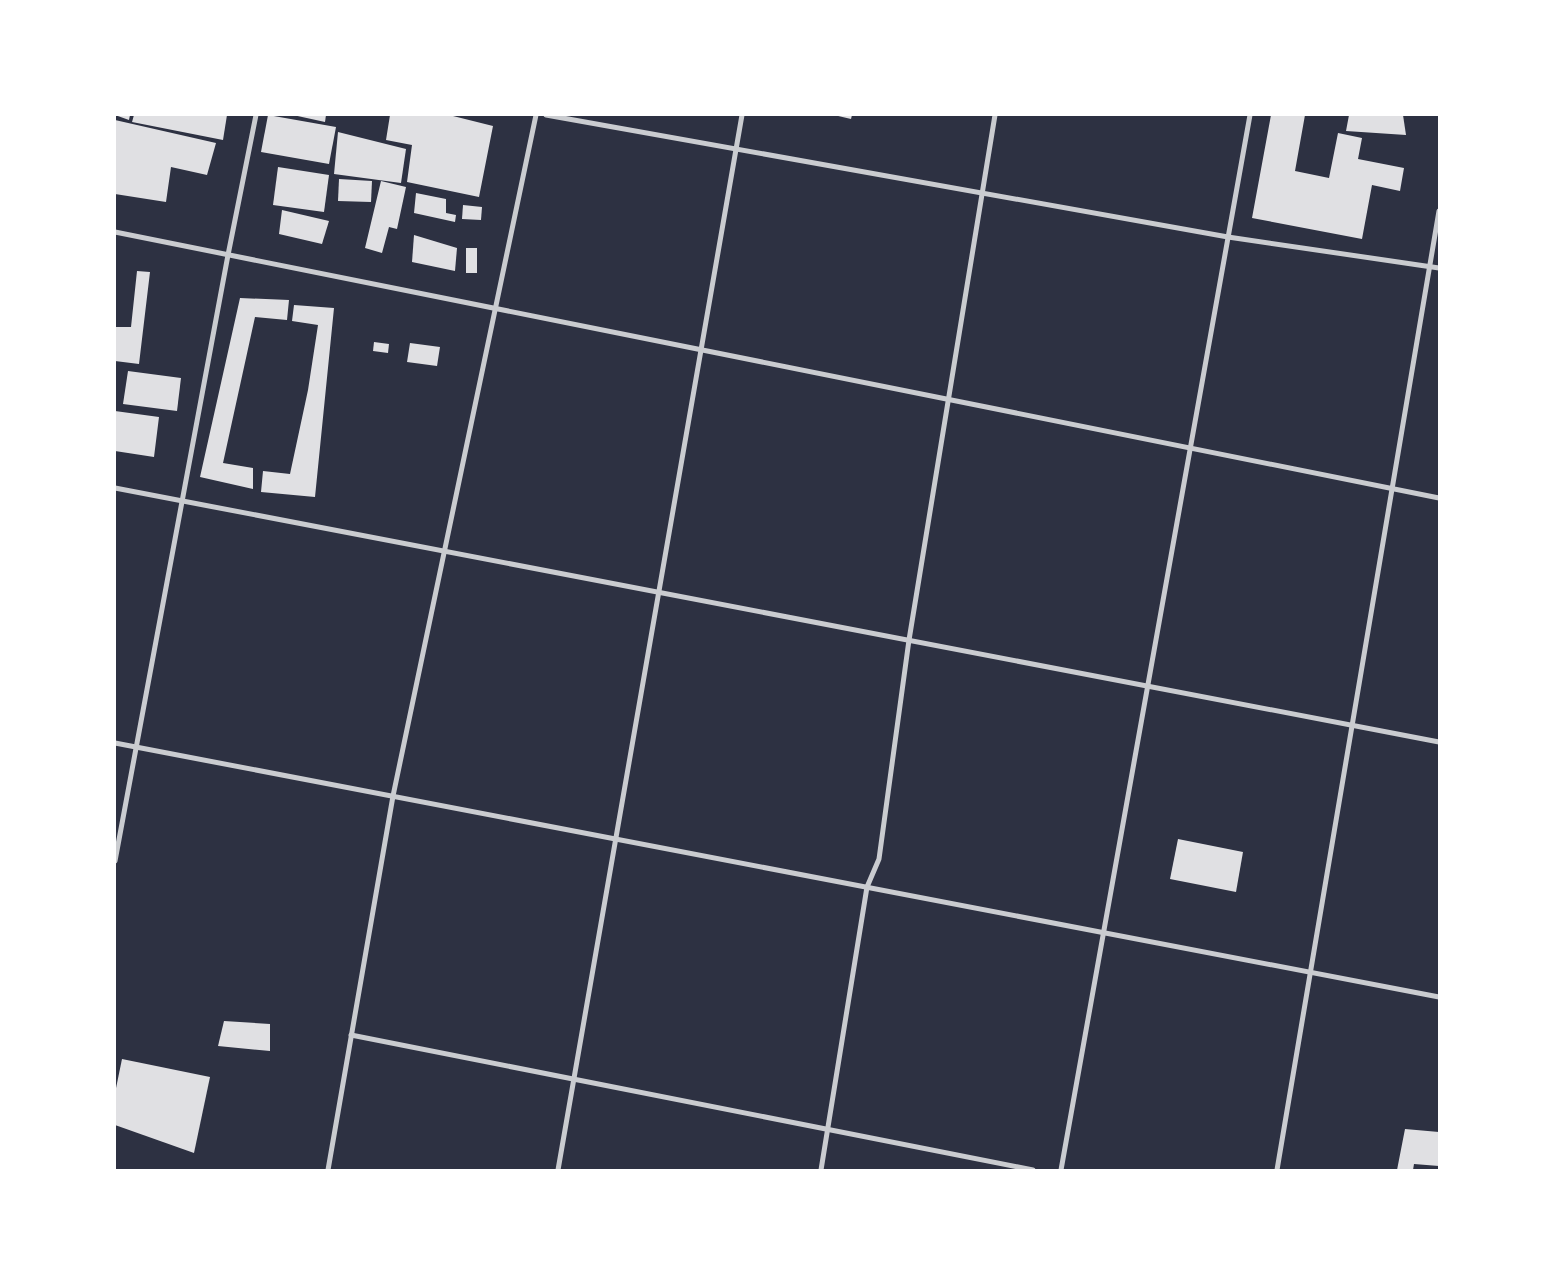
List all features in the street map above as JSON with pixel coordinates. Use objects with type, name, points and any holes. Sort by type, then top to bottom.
[{"type":"street","points":[[115,861],[228,255],[256,115]]},
{"type":"street","points":[[328,1170],[393,796],[536,115]]},
{"type":"street","points":[[546,115],[736,147],[1228,237],[1439,268]]},
{"type":"street","points":[[558,1170],[742,115]]},
{"type":"street","points":[[821,1170],[867,887],[879,859],[909,640],[995,115]]},
{"type":"street","points":[[1061,1170],[1250,115]]},
{"type":"street","points":[[1277,1170],[1439,211]]},
{"type":"street","points":[[115,232],[1439,498]]},
{"type":"street","points":[[115,488],[1439,742]]},
{"type":"street","points":[[115,743],[1439,997]]},
{"type":"street","points":[[351,1035],[1033,1170]]},
{"type":"building","points":[[115,115],[130,115],[129,120]]},
{"type":"building","points":[[134,115],[227,115],[223,140],[132,122]]},
{"type":"building","points":[[268,115],[336,127],[329,164],[261,152]]},
{"type":"building","points":[[293,115],[326,115],[325,122]]},
{"type":"building","points":[[390,115],[449,115],[493,126],[479,197],[407,182],[412,145],[386,140]]},
{"type":"building","points":[[834,115],[852,115],[851,119]]},
{"type":"building","points":[[1271,115],[1305,115],[1295,171],[1329,178],[1338,133],[1362,138],[1358,159],[1404,168],[1400,191],[1372,185],[1362,239],[1252,218]]},
{"type":"building","points":[[1349,115],[1403,115],[1406,135],[1346,131]]},
{"type":"building","points":[[115,120],[216,143],[207,175],[171,167],[166,202],[115,194]]},
{"type":"building","points":[[338,132],[406,149],[401,183],[334,174]]},
{"type":"building","points":[[278,167],[329,175],[324,212],[273,205]]},
{"type":"building","points":[[339,179],[372,181],[371,202],[338,201]]},
{"type":"building","points":[[381,181],[406,187],[397,229],[389,227],[382,253],[365,248]]},
{"type":"building","points":[[416,193],[446,199],[446,213],[456,215],[455,222],[414,213]]},
{"type":"building","points":[[463,205],[482,207],[481,220],[462,219]]},
{"type":"building","points":[[282,210],[329,221],[322,244],[279,234]]},
{"type":"building","points":[[414,235],[457,248],[455,271],[412,262]]},
{"type":"building","points":[[466,248],[477,248],[477,273],[466,273]]},
{"type":"building","points":[[137,271],[150,272],[139,364],[115,361],[115,327],[131,327]]},
{"type":"building","points":[[240,298],[289,300],[287,320],[255,317],[223,463],[253,468],[253,489],[200,477]]},
{"type":"building","points":[[294,305],[334,308],[315,497],[261,492],[263,471],[290,474],[308,390],[318,325],[292,321]]},
{"type":"building","points":[[374,342],[389,344],[388,353],[373,351]]},
{"type":"building","points":[[410,343],[440,347],[437,366],[407,362]]},
{"type":"building","points":[[128,371],[181,378],[177,411],[123,404]]},
{"type":"building","points":[[115,411],[159,417],[154,457],[115,451]]},
{"type":"building","points":[[1178,839],[1243,852],[1236,892],[1170,879]]},
{"type":"building","points":[[224,1021],[270,1024],[270,1051],[218,1046]]},
{"type":"building","points":[[122,1059],[210,1077],[194,1153],[115,1125],[115,1093]]},
{"type":"building","points":[[1405,1129],[1439,1132],[1439,1166],[1414,1164],[1413,1170],[1397,1170]]}]
